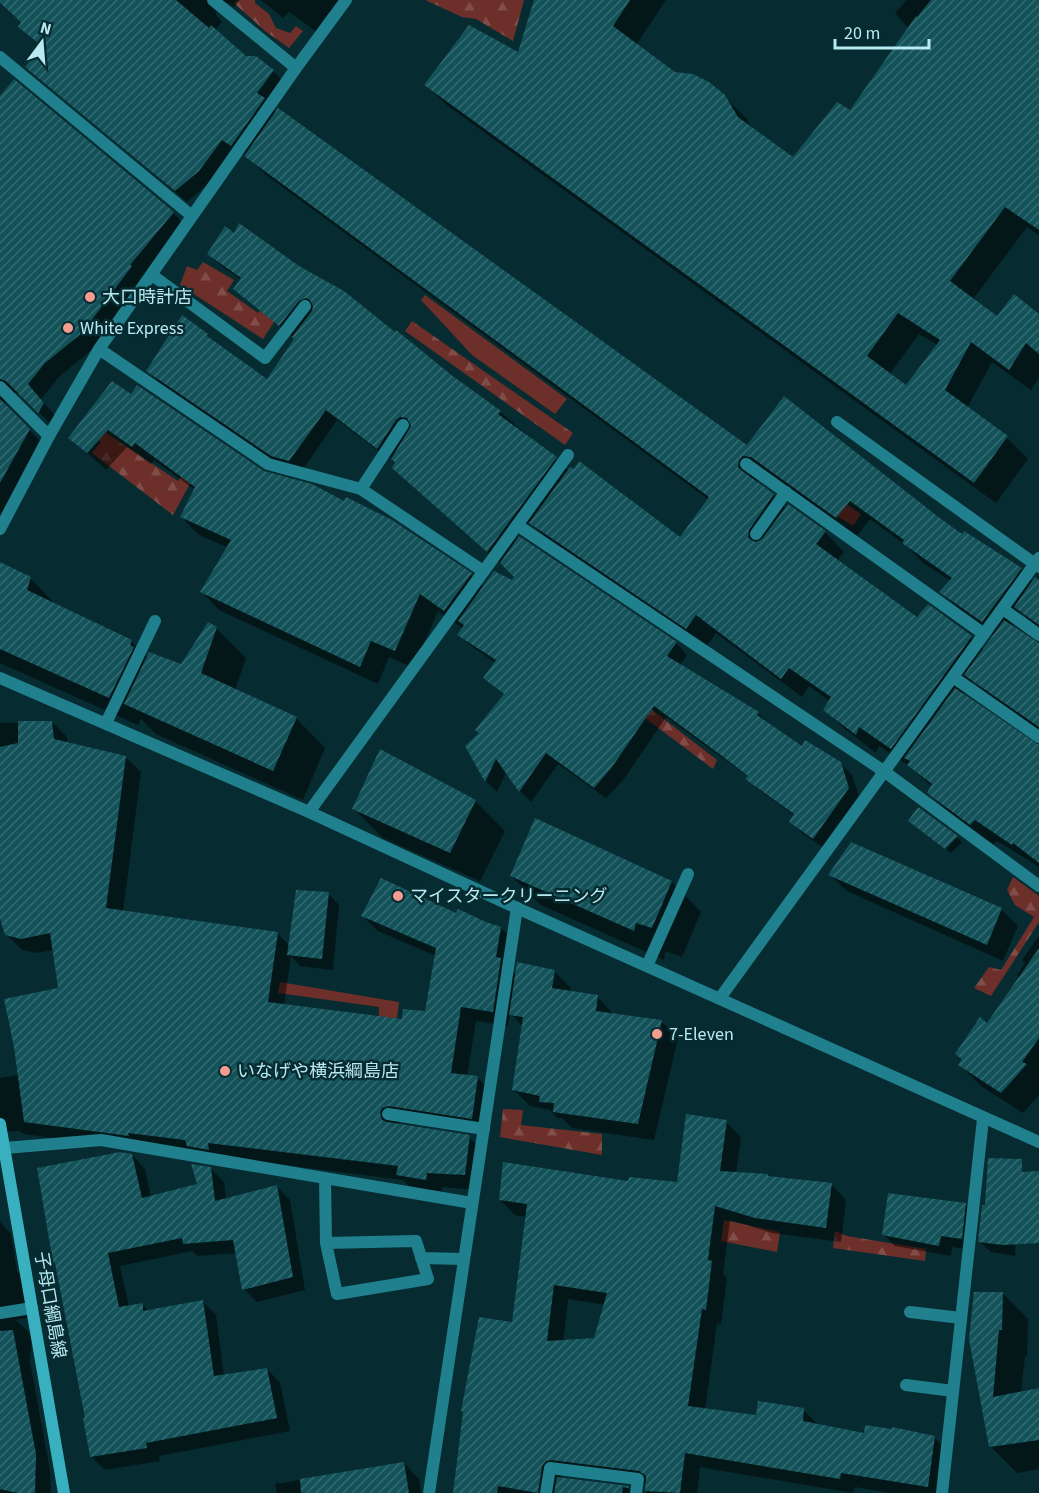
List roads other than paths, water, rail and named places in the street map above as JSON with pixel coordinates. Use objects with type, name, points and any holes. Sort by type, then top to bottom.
[{"type":"main road","name":"子母口綱島線","points":[[0,1126],[64,1493]]},
{"type":"street","points":[[213,0],[296,68]]},
{"type":"street","points":[[0,529],[49,436],[99,349],[346,0]]},
{"type":"street","points":[[0,57],[192,216]]},
{"type":"street","points":[[152,275],[265,358],[305,306]]},
{"type":"street","points":[[99,349],[268,464],[361,489],[483,571]]},
{"type":"street","points":[[0,387],[49,436]]},
{"type":"street","points":[[720,998],[1002,609],[1038,563],[837,422]]},
{"type":"street","points":[[361,489],[403,425]]},
{"type":"street","points":[[309,812],[568,455]]},
{"type":"street","points":[[746,464],[984,634]]},
{"type":"street","points":[[756,534],[786,492]]},
{"type":"street","points":[[517,525],[885,771],[1039,886]]},
{"type":"street","points":[[1002,609],[1039,635]]},
{"type":"street","points":[[106,723],[155,621]]},
{"type":"street","points":[[953,677],[1039,737]]},
{"type":"street","points":[[0,678],[309,812],[983,1119],[1039,1142]]},
{"type":"street","points":[[647,966],[688,874]]},
{"type":"street","points":[[429,1493],[518,908]]},
{"type":"street","points":[[388,1114],[484,1129]]},
{"type":"street","points":[[942,1493],[983,1119]]},
{"type":"street","points":[[5,1148],[101,1140],[472,1203]]},
{"type":"street","points":[[325,1179],[326,1243],[337,1294],[428,1279],[416,1241],[326,1243]]},
{"type":"street","points":[[422,1258],[464,1259]]},
{"type":"street","points":[[0,1312],[32,1308]]},
{"type":"street","points":[[910,1312],[961,1318]]},
{"type":"street","points":[[906,1385],[953,1391]]},
{"type":"street","points":[[546,1493],[550,1468],[638,1479],[636,1493]]},
{"type":"place","name":"大口時計店","points":[[90,297]]},
{"type":"place","name":"White Express","points":[[68,328]]},
{"type":"place","name":"マイスタークリーニング","points":[[398,896]]},
{"type":"place","name":"7-Eleven","points":[[657,1034]]},
{"type":"place","name":"いなげや横浜綱島店","points":[[225,1071]]}]
